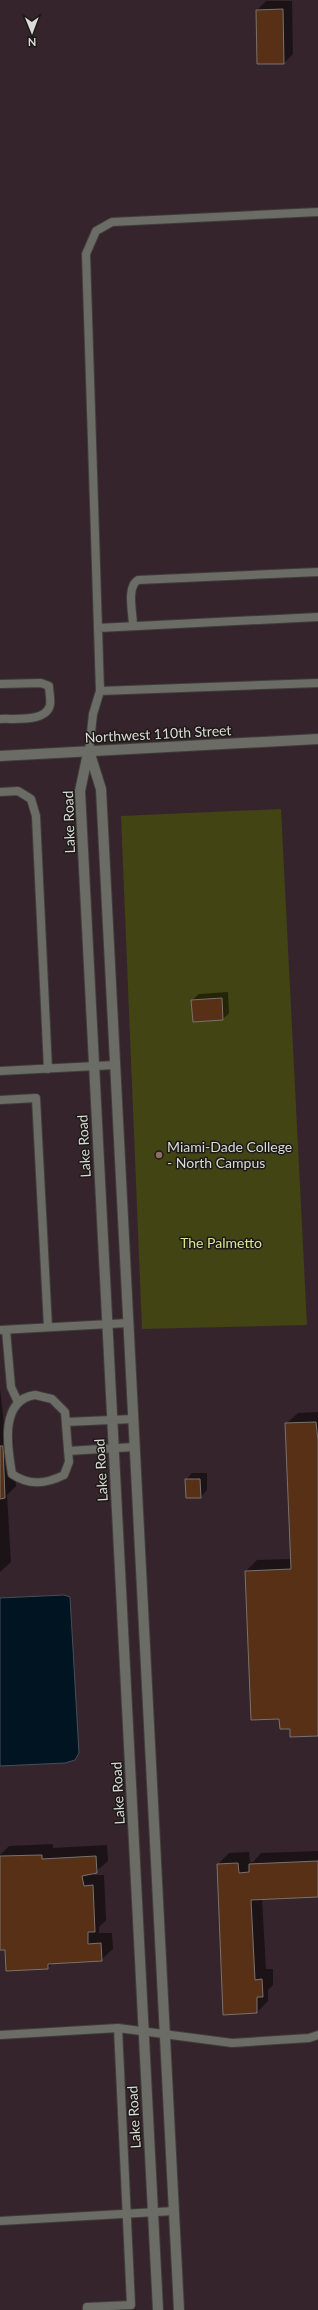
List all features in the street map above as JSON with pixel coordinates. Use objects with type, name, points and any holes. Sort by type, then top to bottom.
[{"type":"street","name":"Northwest 110th Street","points":[[0,756],[318,739]]},
{"type":"street","points":[[88,751],[101,789],[179,2310]]},
{"type":"street","name":"Lake Road","points":[[88,751],[80,791],[158,2310]]},
{"type":"lane","points":[[88,751],[93,714],[100,691],[86,254],[96,231],[112,222],[318,212]]},
{"type":"lane","points":[[133,626],[132,589],[134,583],[138,580],[318,572]]},
{"type":"lane","points":[[98,628],[318,617]]},
{"type":"lane","points":[[0,684],[41,683],[49,686],[50,706],[46,712],[36,717],[0,719]]},
{"type":"lane","points":[[100,691],[318,683]]},
{"type":"lane","points":[[0,792],[18,791],[31,799],[36,816],[48,1069]]},
{"type":"lane","points":[[0,1071],[115,1066]]},
{"type":"lane","points":[[0,1100],[36,1098],[48,1327]]},
{"type":"lane","points":[[17,1400],[11,1387],[3,1330],[128,1323]]},
{"type":"lane","points":[[35,1395],[52,1399],[65,1412],[69,1462],[64,1475],[53,1480],[38,1483],[23,1481],[12,1474],[8,1454],[6,1418],[17,1400],[24,1396],[35,1395]]},
{"type":"lane","points":[[66,1422],[133,1419]]},
{"type":"lane","points":[[68,1451],[134,1447]]},
{"type":"lane","points":[[0,2035],[118,2028],[232,2043],[309,2038],[318,2035]]},
{"type":"lane","points":[[87,2310],[87,2307],[130,2306],[118,2028]]},
{"type":"lane","points":[[0,2221],[174,2211]]},
{"type":"shaded area","name":"Miami-Dade College - North Campus","points":[[0,0],[318,0],[318,2310],[0,2310]]},
{"type":"green space","name":"The Palmetto","points":[[281,809],[307,1325],[142,1329],[121,816]]},
{"type":"water","points":[[64,1595],[70,1597],[79,1753],[75,1760],[65,1763],[0,1766],[0,1598]]},
{"type":"building","points":[[283,9],[284,64],[257,64],[256,10]]},
{"type":"building","points":[[222,998],[223,1020],[193,1022],[191,1000]]},
{"type":"building","points":[[316,1422],[318,1441],[318,1736],[290,1737],[290,1729],[280,1729],[279,1719],[251,1720],[245,1571],[291,1569],[285,1423]]},
{"type":"building","points":[[0,1446],[3,1446],[5,1498],[0,1499]]},
{"type":"building","points":[[185,1479],[200,1479],[201,1498],[186,1498]]},
{"type":"building","points":[[42,1855],[42,1859],[96,1856],[97,1873],[82,1876],[84,1886],[93,1885],[95,1932],[88,1932],[88,1944],[101,1943],[102,1961],[48,1964],[48,1969],[6,1971],[5,1950],[0,1950],[0,1856]]},
{"type":"building","points":[[318,1861],[318,1897],[251,1900],[255,1980],[262,1979],[263,1997],[257,1997],[257,2013],[223,2015],[217,1864],[238,1863],[239,1873],[249,1872],[249,1864]]},
{"type":"place","name":"Miami-Dade College - North Campus","points":[[159,1155]]}]
